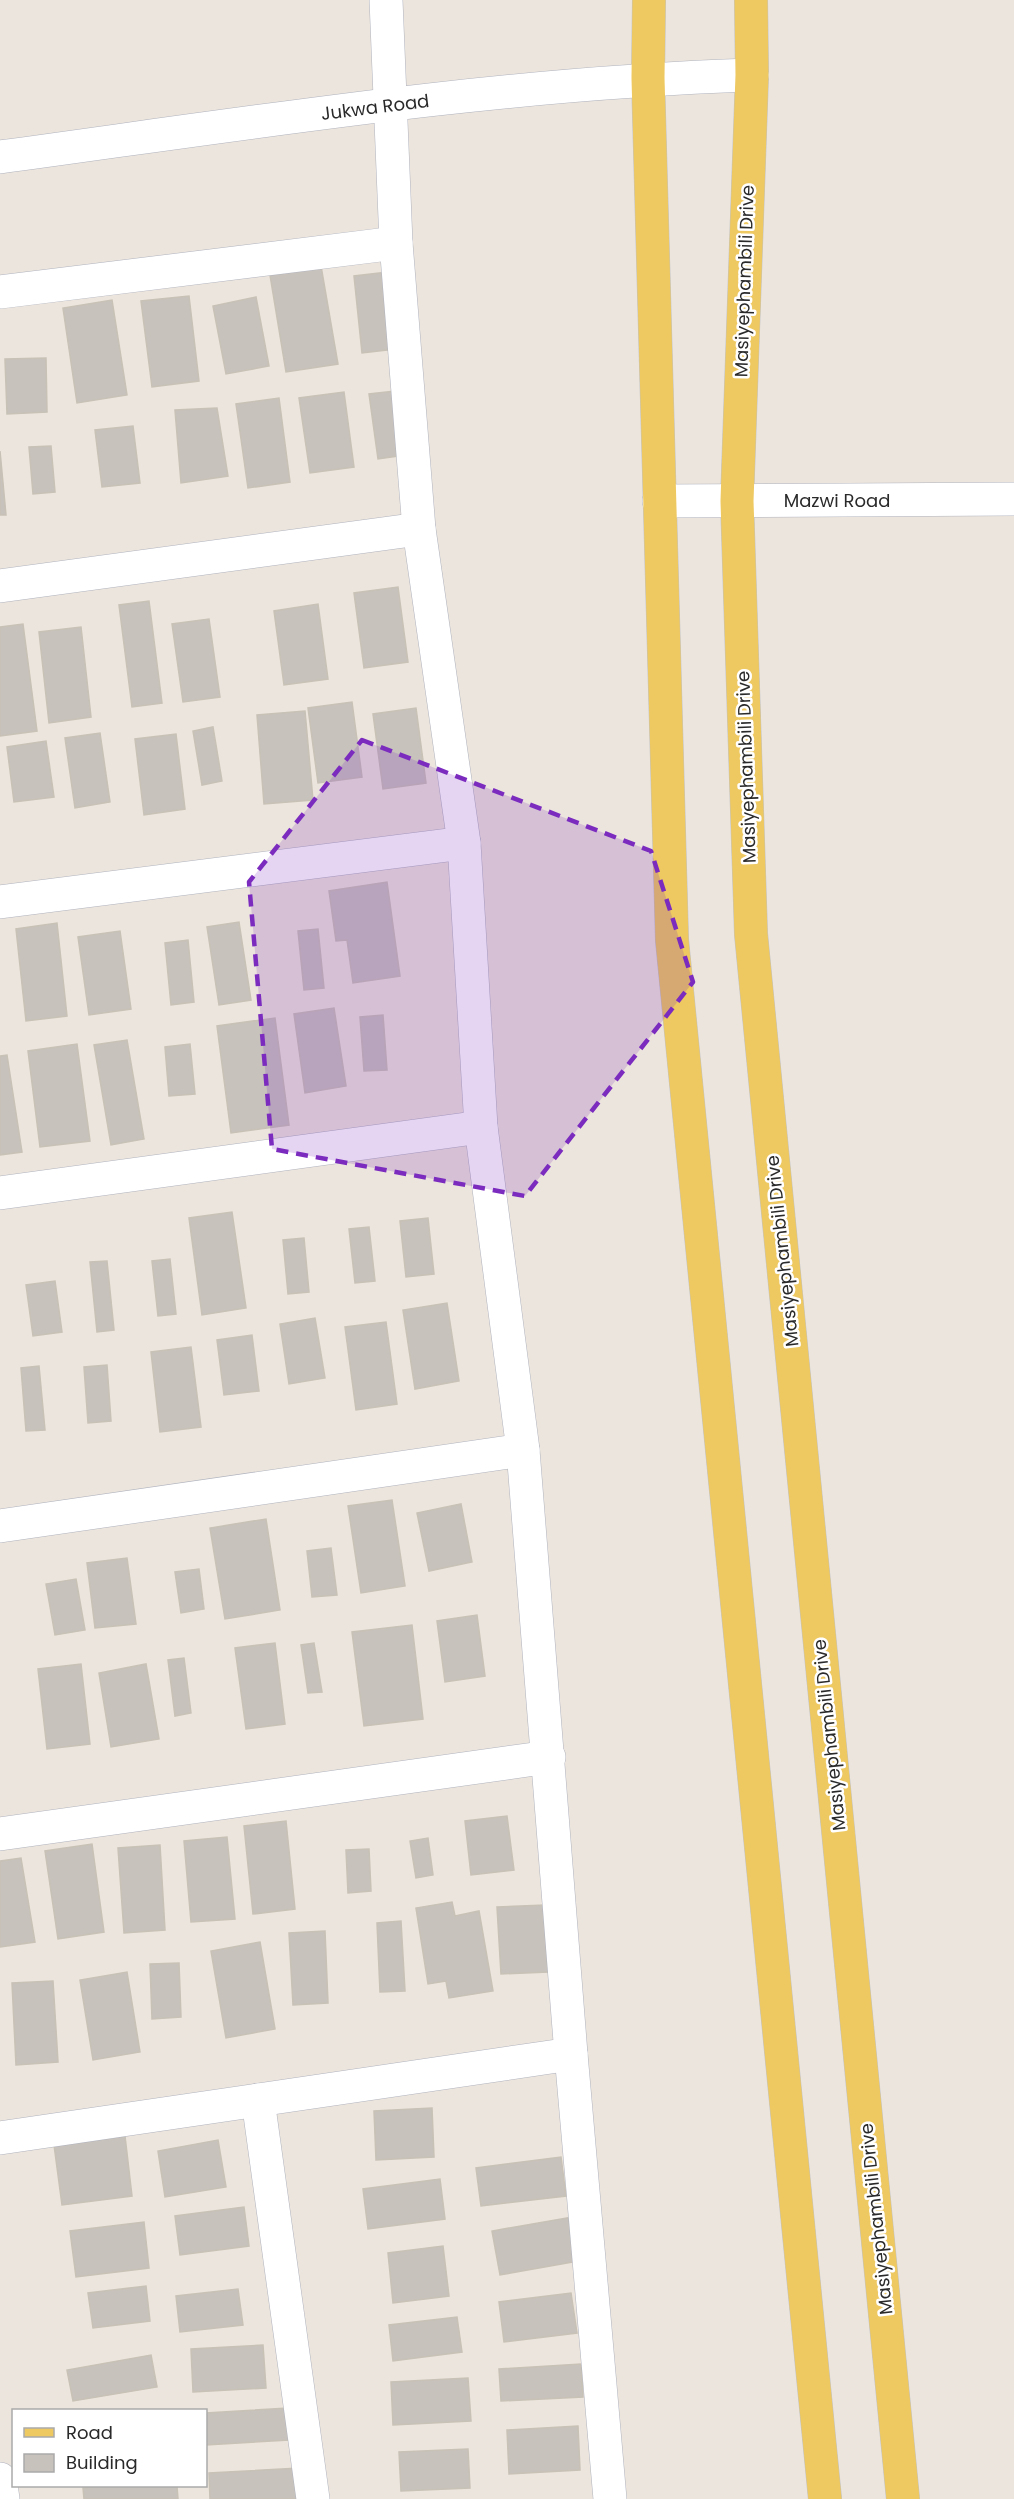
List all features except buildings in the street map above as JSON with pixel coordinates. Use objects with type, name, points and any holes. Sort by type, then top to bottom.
[{"type":"main road","points":[[649,0],[648,78],[672,940],[825,2499]]},
{"type":"main road","name":"Masiyephambili Drive","points":[[751,0],[752,75],[736,501],[751,934],[903,2499]]},
{"type":"street","points":[[386,0],[396,243],[419,529],[464,843],[481,1127],[523,1450],[571,2054],[610,2499]]},
{"type":"street","name":"Jukwa Road","points":[[0,157],[390,104],[648,78],[752,75]]},
{"type":"street","points":[[0,292],[396,243]]},
{"type":"street","name":"Mazwi Road","points":[[659,501],[1014,499]]},
{"type":"street","points":[[0,586],[419,529]]},
{"type":"street","points":[[0,902],[464,843]]},
{"type":"street","points":[[0,1193],[481,1127]]},
{"type":"street","points":[[0,1526],[523,1450]]},
{"type":"street","points":[[0,1834],[549,1757]]},
{"type":"street","points":[[0,2138],[571,2054]]},
{"type":"street","points":[[258,2100],[313,2499]]},
{"type":"street","points":[[0,2479],[3,2499]]},
{"type":"highlighted area","points":[[362,740],[651,851],[693,982],[525,1196],[272,1149],[249,882]]}]
